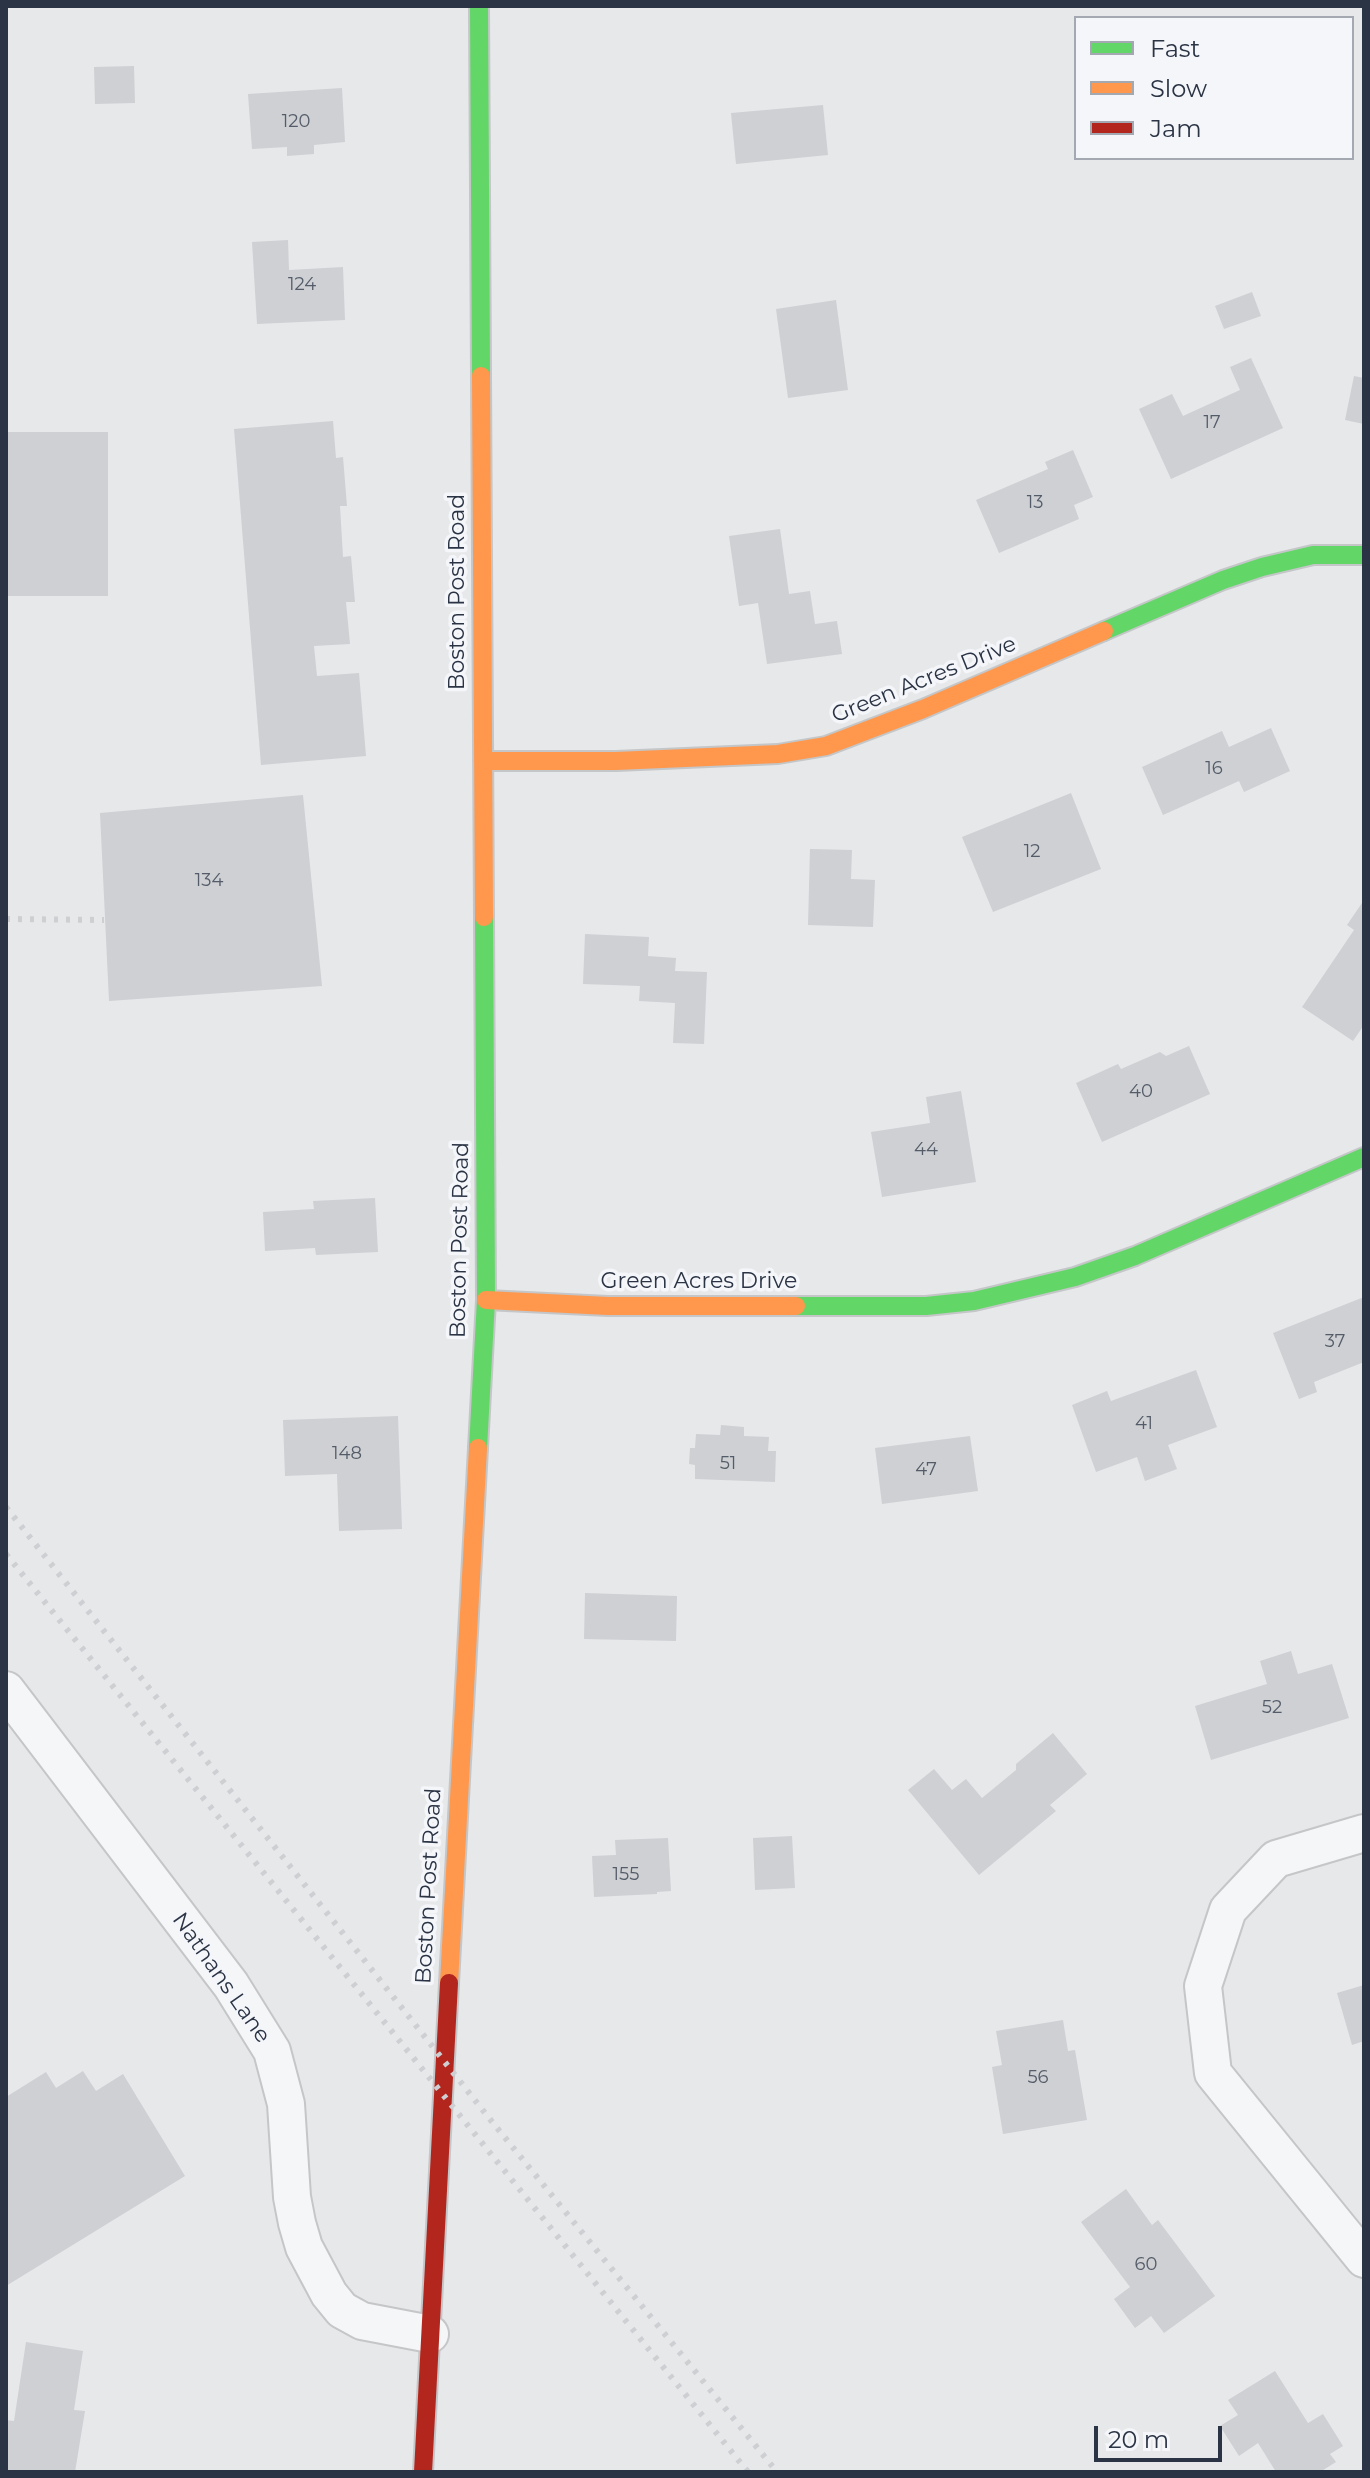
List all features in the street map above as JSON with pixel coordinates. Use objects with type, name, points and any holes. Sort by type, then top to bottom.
[{"type":"main road","name":"Boston Post Road","points":[[423,2472],[486,1300],[479,6]]},
{"type":"main road","name":"Green Acres Drive","points":[[483,761],[630,760],[778,754],[826,746],[923,709],[1223,580],[1313,555],[1364,555]]},
{"type":"main road","name":"Green Acres Drive","points":[[486,1300],[608,1306],[926,1306],[974,1301],[1075,1277],[1135,1256],[1364,1157]]},
{"type":"street","name":"Nathans Lane","points":[[6,1690],[231,1985],[272,2051],[286,2104],[292,2197],[297,2223],[304,2247],[329,2294],[342,2310],[362,2321],[430,2334]]},
{"type":"street","points":[[1364,1833],[1276,1859],[1228,1910],[1203,1986],[1213,2073],[1364,2259]]},
{"type":"building","points":[[134,66],[135,103],[95,104],[94,67]]},
{"type":"building","points":[[342,88],[345,142],[314,145],[314,154],[287,156],[287,147],[252,149],[248,94]]},
{"type":"building","points":[[823,105],[828,155],[736,164],[731,113]]},
{"type":"building","points":[[288,240],[289,270],[343,267],[345,320],[257,324],[252,242]]},
{"type":"building","points":[[1252,292],[1261,316],[1224,329],[1215,306]]},
{"type":"building","points":[[836,300],[848,390],[788,398],[776,309]]},
{"type":"building","points":[[1251,358],[1283,428],[1171,479],[1139,409],[1172,394],[1183,416],[1240,390],[1230,367]]},
{"type":"building","points":[[1354,376],[1364,378],[1364,424],[1345,420]]},
{"type":"building","points":[[333,421],[336,458],[343,457],[347,506],[340,506],[343,557],[351,556],[355,602],[346,602],[350,644],[314,646],[317,676],[359,673],[366,756],[261,765],[234,429]]},
{"type":"building","points":[[6,432],[108,432],[108,596],[6,596]]},
{"type":"building","points":[[1073,450],[1093,497],[1074,505],[1079,519],[999,553],[976,500],[1048,469],[1045,462]]},
{"type":"building","points":[[780,529],[789,594],[810,591],[815,624],[837,621],[842,654],[767,664],[758,603],[739,606],[729,536]]},
{"type":"building","points":[[1271,728],[1290,771],[1244,792],[1239,781],[1163,815],[1142,767],[1222,731],[1229,747]]},
{"type":"building","points":[[1071,793],[1101,869],[993,912],[962,837]]},
{"type":"building","points":[[303,795],[322,986],[109,1001],[100,813]]},
{"type":"building","points":[[810,849],[852,850],[851,879],[875,880],[873,927],[808,925]]},
{"type":"building","points":[[1364,900],[1364,1025],[1353,1041],[1302,1007],[1354,930],[1347,925]]},
{"type":"building","points":[[585,934],[649,937],[648,956],[676,958],[675,971],[707,972],[704,1044],[673,1043],[675,1003],[639,1001],[640,986],[583,984]]},
{"type":"building","points":[[1189,1046],[1210,1094],[1102,1142],[1076,1083],[1118,1064],[1121,1069],[1160,1052],[1166,1056]]},
{"type":"building","points":[[961,1091],[976,1182],[882,1197],[871,1132],[930,1123],[926,1097]]},
{"type":"building","points":[[375,1198],[378,1252],[316,1255],[315,1248],[265,1251],[263,1212],[314,1209],[313,1201]]},
{"type":"building","points":[[1364,1297],[1364,1362],[1314,1382],[1317,1392],[1299,1399],[1273,1333]]},
{"type":"building","points":[[1196,1370],[1217,1427],[1168,1445],[1177,1469],[1145,1481],[1137,1457],[1096,1472],[1072,1405],[1107,1391],[1111,1401]]},
{"type":"building","points":[[398,1416],[402,1529],[339,1531],[337,1474],[285,1476],[283,1420]]},
{"type":"building","points":[[721,1425],[744,1427],[744,1436],[769,1437],[768,1451],[776,1451],[775,1482],[695,1479],[695,1465],[689,1464],[690,1448],[695,1448],[696,1434],[720,1435]]},
{"type":"building","points":[[970,1436],[978,1491],[882,1504],[875,1448]]},
{"type":"building","points":[[585,1593],[677,1596],[676,1641],[584,1639]]},
{"type":"building","points":[[1291,1651],[1298,1674],[1332,1664],[1349,1718],[1211,1760],[1195,1706],[1267,1684],[1260,1661]]},
{"type":"building","points":[[1053,1733],[1087,1774],[1050,1805],[1056,1811],[979,1875],[908,1790],[934,1769],[952,1790],[966,1779],[982,1798]]},
{"type":"building","points":[[792,1836],[795,1888],[755,1890],[753,1838]]},
{"type":"building","points":[[668,1838],[671,1891],[594,1897],[592,1856],[616,1855],[615,1840]]},
{"type":"building","points":[[1364,1985],[1364,2041],[1352,2045],[1337,1993]]},
{"type":"building","points":[[1063,2020],[1068,2051],[1075,2050],[1087,2120],[1003,2134],[992,2067],[1002,2065],[996,2031]]},
{"type":"building","points":[[83,2071],[96,2091],[123,2074],[185,2176],[6,2286],[6,2097],[46,2072],[56,2088]]},
{"type":"building","points":[[1126,2189],[1152,2225],[1158,2220],[1215,2296],[1164,2333],[1151,2316],[1135,2328],[1114,2299],[1130,2287],[1081,2222]]},
{"type":"building","points":[[26,2342],[83,2351],[74,2410],[85,2411],[75,2472],[6,2472],[6,2420],[14,2421]]},
{"type":"building","points":[[1275,2371],[1308,2423],[1323,2414],[1343,2446],[1330,2454],[1336,2462],[1320,2472],[1276,2472],[1258,2443],[1239,2456],[1220,2426],[1238,2415],[1228,2400]]},
{"type":"railway","points":[[6,919],[104,920]]},
{"type":"railway","points":[[6,1507],[489,2118],[777,2472]]},
{"type":"railway","points":[[6,1554],[748,2472]]},
{"type":"traffic: fast","points":[[479,6],[481,376]]},
{"type":"traffic: fast","points":[[1104,631],[1223,580],[1262,567],[1313,555],[1364,555]]},
{"type":"traffic: fast","points":[[478,1448],[486,1300],[484,917]]},
{"type":"traffic: fast","points":[[796,1306],[926,1306],[974,1301],[1075,1277],[1135,1256],[1364,1157]]},
{"type":"traffic: slow","points":[[481,376],[484,917]]},
{"type":"traffic: slow","points":[[483,761],[616,761],[778,754],[826,746],[923,709],[1104,631]]},
{"type":"traffic: slow","points":[[486,1300],[608,1306],[796,1306]]},
{"type":"traffic: slow","points":[[449,1983],[478,1448]]},
{"type":"traffic: jam","points":[[423,2472],[449,1983]]}]
